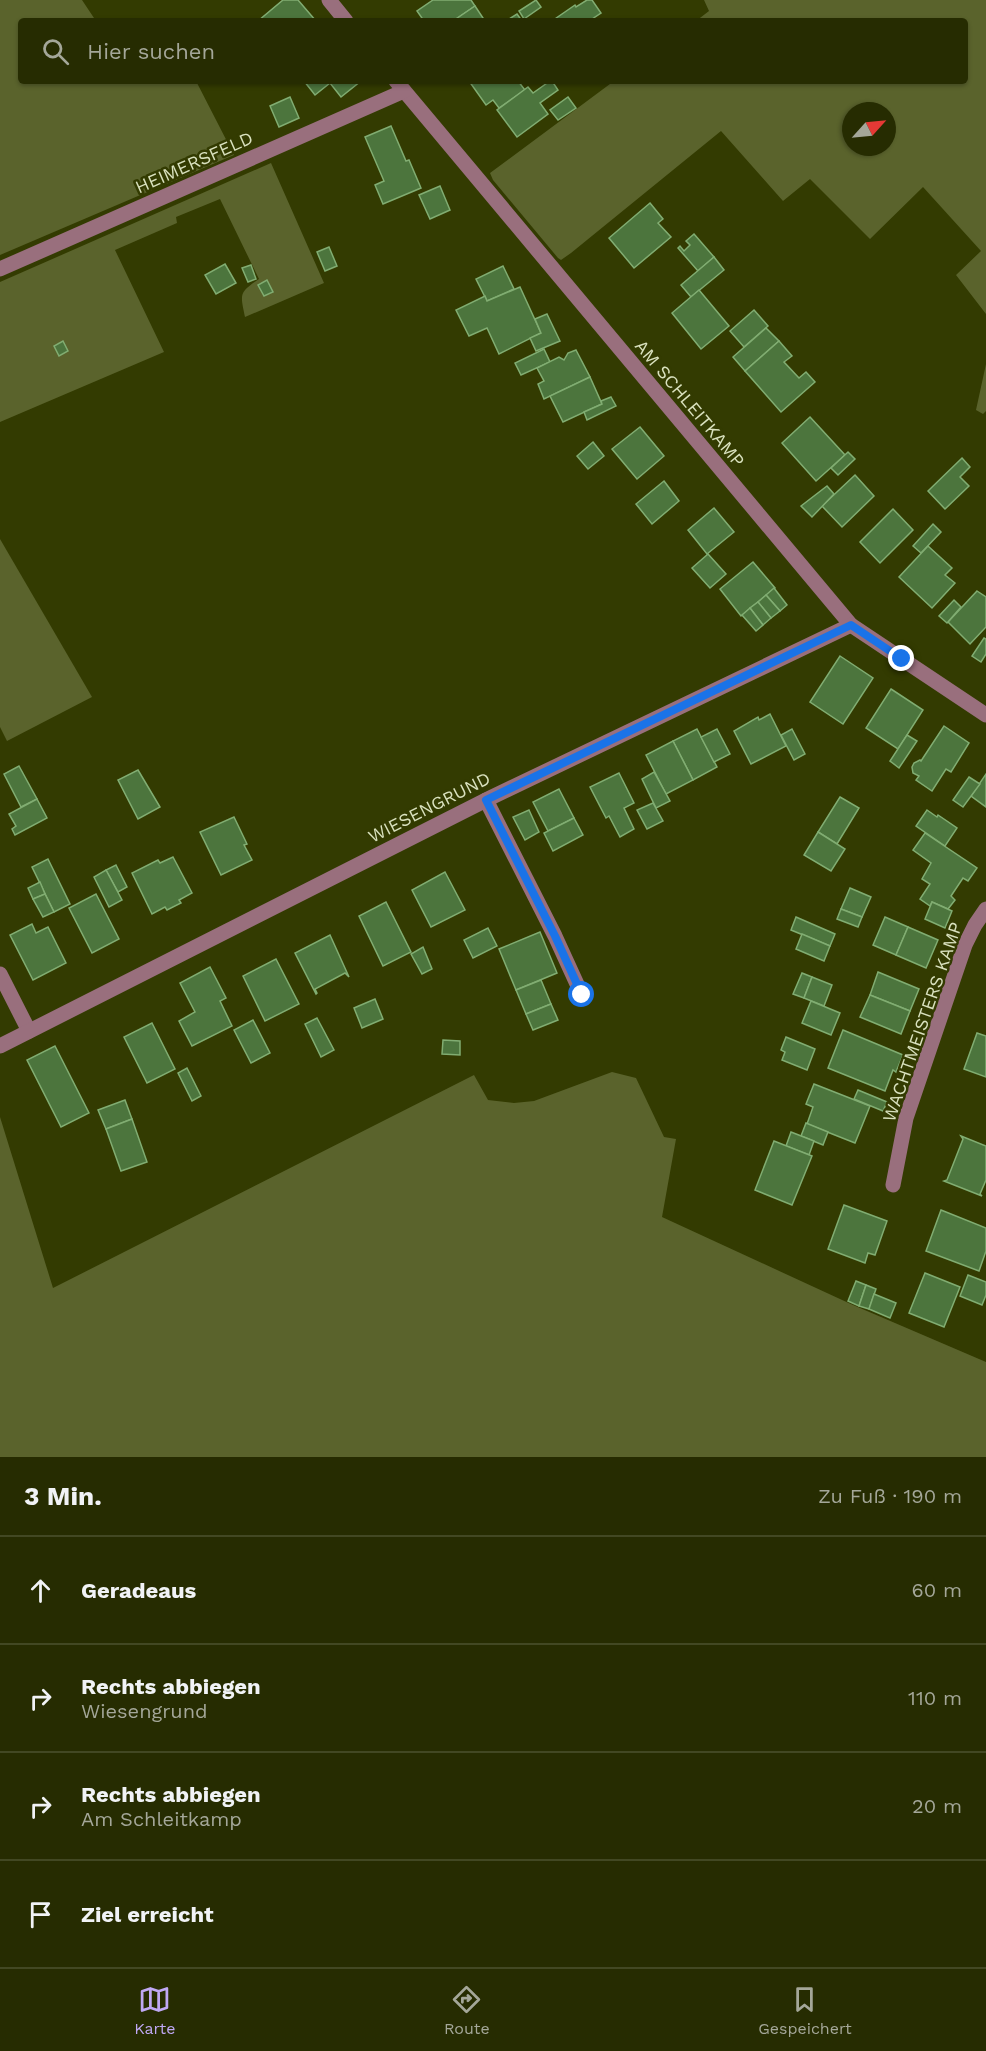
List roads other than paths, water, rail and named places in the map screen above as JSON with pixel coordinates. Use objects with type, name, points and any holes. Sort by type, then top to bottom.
[{"type":"street","points":[[329,0],[344,18]]},
{"type":"street","name":"HEIMERSFELD","points":[[0,269],[400,86]]},
{"type":"street","name":"AM SCHLEITKAMP","points":[[400,86],[851,625],[986,715]]},
{"type":"street","name":"WIESENGRUND","points":[[0,1047],[486,800],[851,625]]},
{"type":"street","points":[[486,800],[555,936],[582,995]]},
{"type":"street","name":"WACHTMEISTERS KAMP","points":[[893,1185],[906,1118],[965,945],[986,909]]},
{"type":"street","points":[[0,974],[29,1031]]}]
